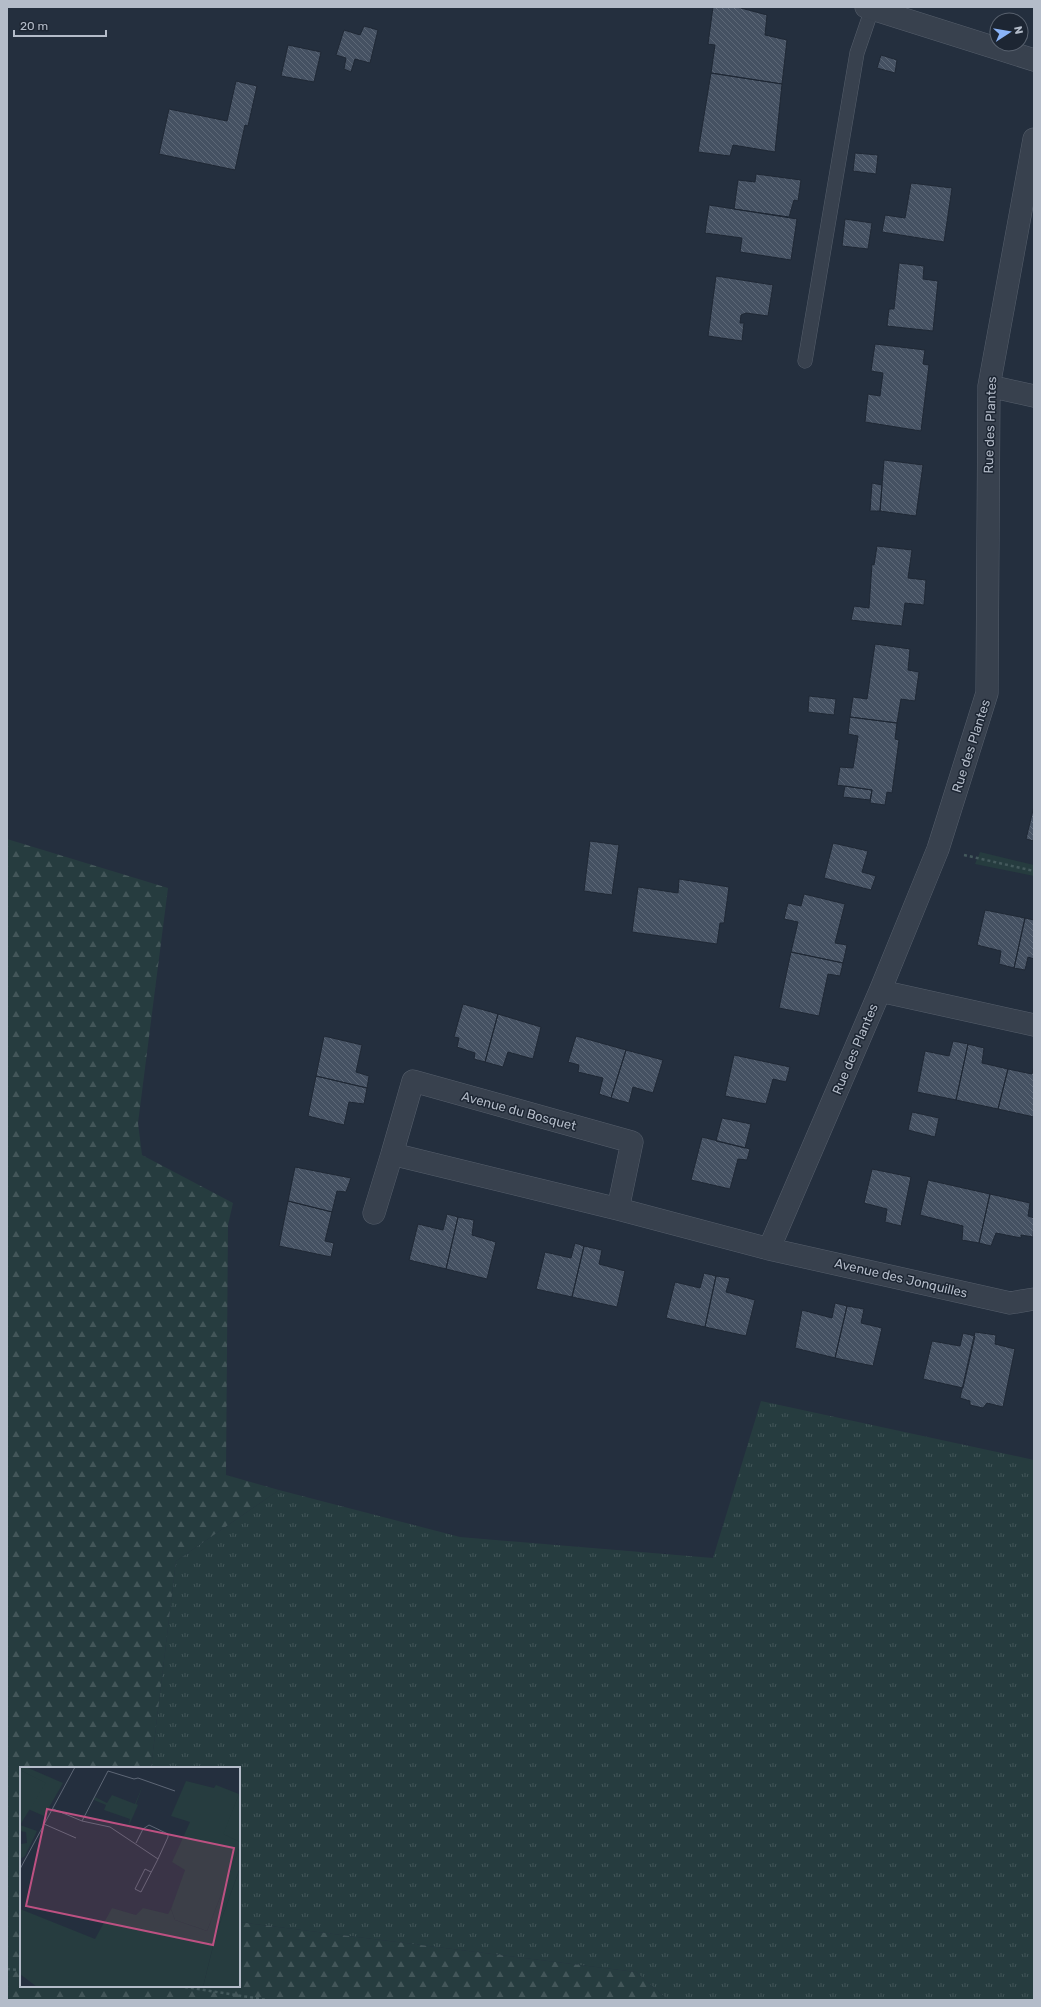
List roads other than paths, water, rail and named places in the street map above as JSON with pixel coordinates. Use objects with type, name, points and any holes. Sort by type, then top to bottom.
[{"type":"street","points":[[869,8],[1034,60]]},
{"type":"street","name":"Rue des Plantes","points":[[769,1249],[880,991],[938,849],[988,693],[989,386],[1034,139]]},
{"type":"street","points":[[989,386],[1034,396]]},
{"type":"street","points":[[880,991],[1034,1025]]},
{"type":"street","name":"Avenue du Bosquet","points":[[374,1213],[413,1081],[632,1142],[618,1209]]},
{"type":"street","points":[[392,1154],[618,1209],[769,1249]]},
{"type":"street","name":"Avenue des Jonquilles","points":[[769,1249],[1010,1302],[1034,1299]]},
{"type":"lane","points":[[805,361],[857,53],[869,8]]}]
